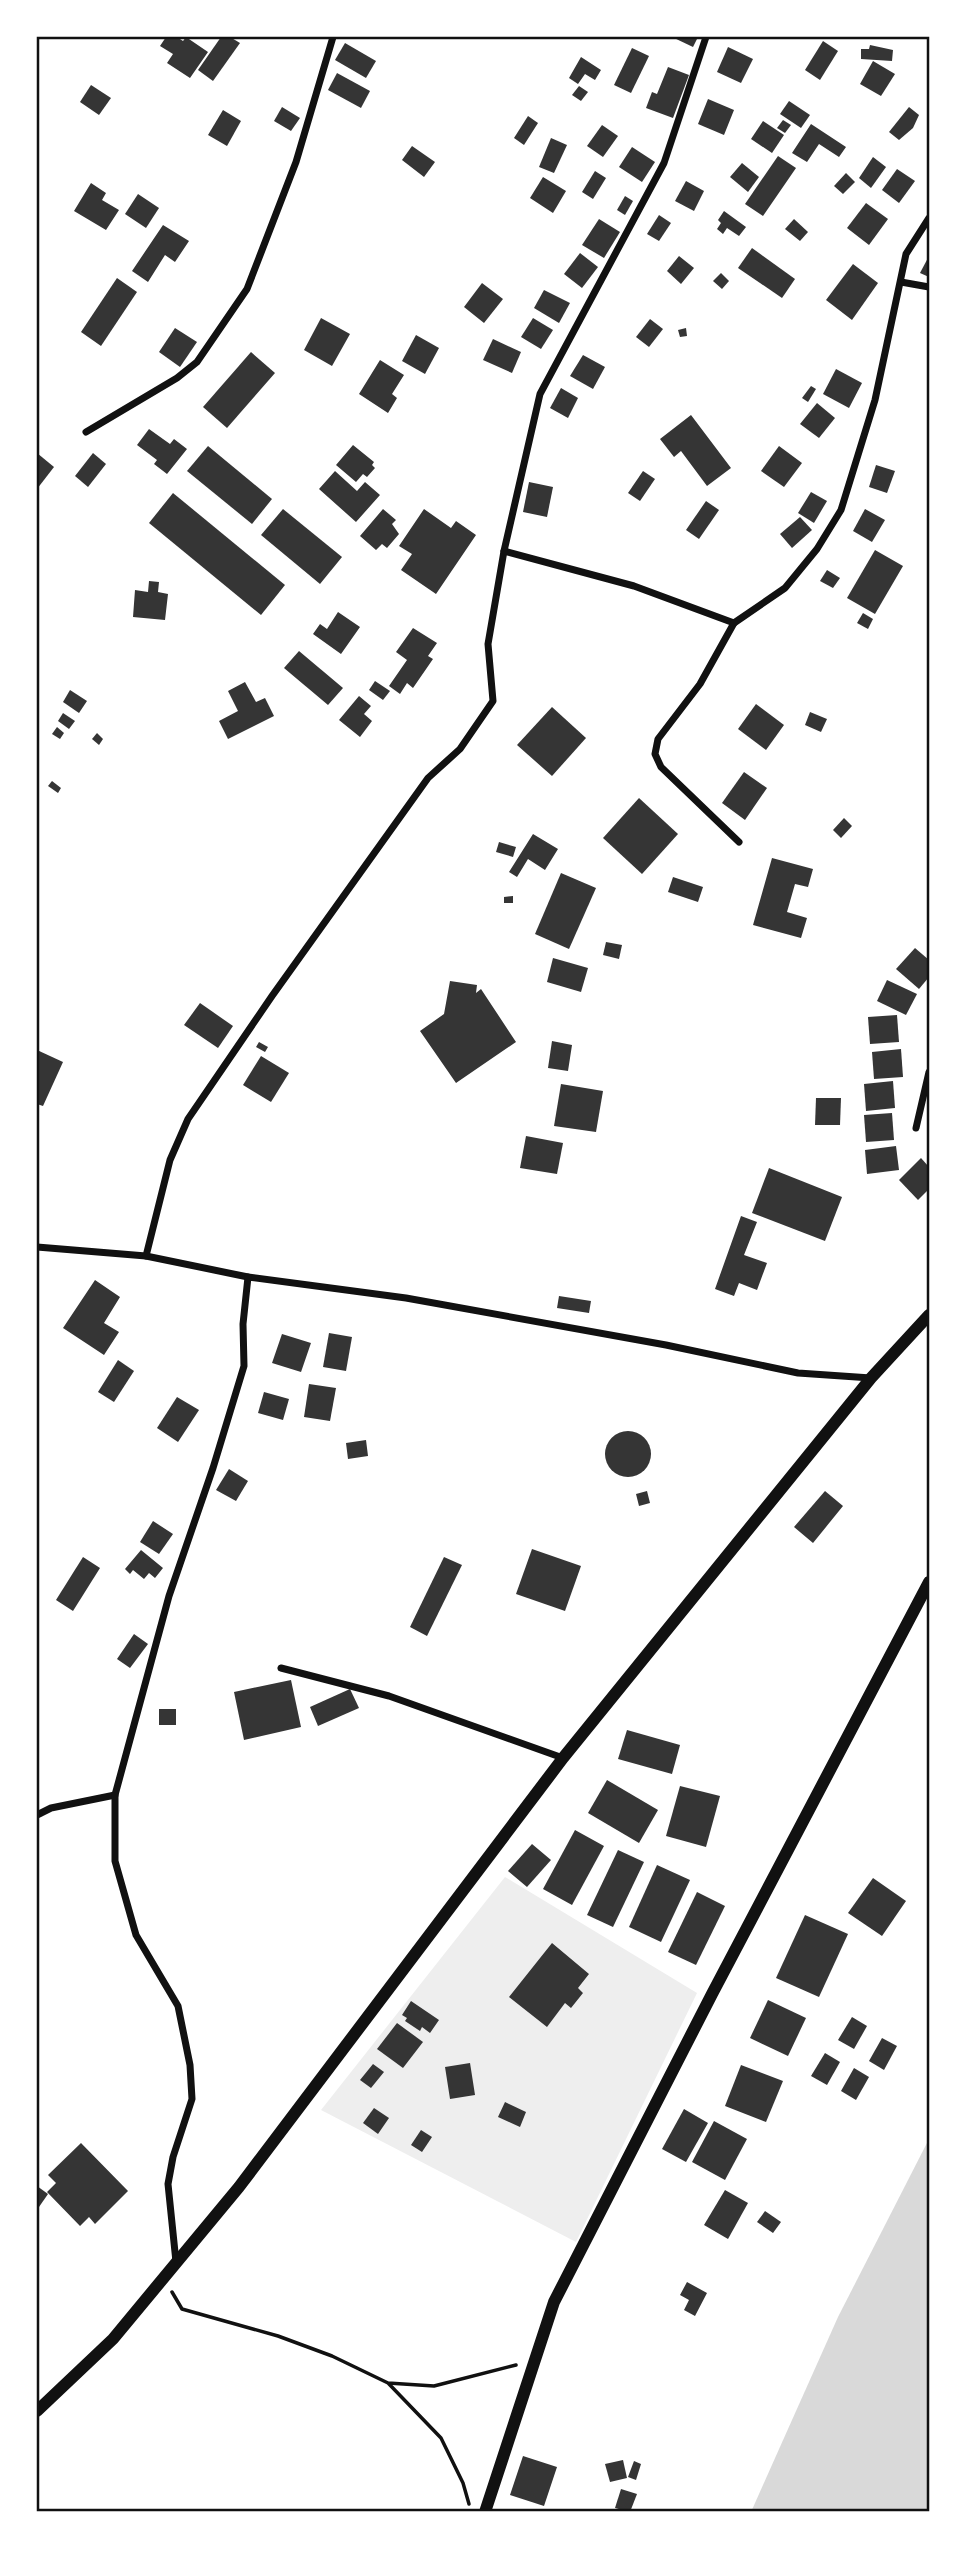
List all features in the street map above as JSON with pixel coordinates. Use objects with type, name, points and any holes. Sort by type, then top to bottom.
[{"type":"street","points":[[86,432],[177,379],[197,362],[247,289],[296,162],[334,37]]},
{"type":"street","points":[[146,1256],[170,1160],[188,1119],[428,778],[460,749],[493,701],[488,644],[503,551],[540,394],[664,163],[706,37]]},
{"type":"street","points":[[739,842],[661,767],[655,754],[659,739],[700,684],[734,623],[785,588],[817,549],[841,510],[875,400],[906,254],[929,218]]},
{"type":"street","points":[[901,282],[929,288]]},
{"type":"street","points":[[503,551],[634,586],[734,623]]},
{"type":"street","points":[[916,1128],[929,1072]]},
{"type":"street","points":[[37,1247],[146,1256],[248,1277],[406,1298],[666,1345],[798,1373],[871,1378]]},
{"type":"street","points":[[176,2263],[168,2184],[173,2157],[192,2099],[190,2065],[178,2006],[136,1935],[115,1861],[115,1795],[169,1596],[213,1468],[244,1366],[243,1324],[248,1277]]},
{"type":"street","points":[[37,2412],[113,2339],[239,2187],[563,1758],[871,1378],[929,1315]]},
{"type":"street","points":[[485,2512],[554,2302],[718,1982],[929,1582]]},
{"type":"street","points":[[281,1668],[389,1696],[563,1758]]},
{"type":"street","points":[[37,1815],[51,1808],[115,1795]]},
{"type":"path","points":[[176,2263],[172,2291],[182,2309],[278,2336],[331,2356],[388,2383],[441,2438],[463,2483],[472,2512]]},
{"type":"path","points":[[388,2383],[435,2386],[535,2361]]},
{"type":"shaded area","points":[[505,1877],[697,1993],[576,2242],[321,2110]]},
{"type":"shaded area","points":[[929,2139],[929,2512],[751,2512],[838,2317]]},
{"type":"building","points":[[166,37],[177,37],[183,41],[186,37],[208,52],[190,78],[167,63],[173,54],[160,46]]},
{"type":"building","points":[[221,37],[230,37],[240,43],[213,81],[198,70]]},
{"type":"building","points":[[672,37],[698,37],[693,47]]},
{"type":"building","points":[[823,41],[838,51],[820,80],[805,70]]},
{"type":"building","points":[[345,43],[376,61],[366,78],[335,60]]},
{"type":"building","points":[[870,45],[893,50],[892,61],[861,59],[861,49],[869,49]]},
{"type":"building","points":[[728,47],[753,59],[741,83],[717,72]]},
{"type":"building","points":[[632,48],[649,56],[631,93],[614,85]]},
{"type":"building","points":[[581,57],[601,70],[595,80],[585,74],[578,84],[569,78]]},
{"type":"building","points":[[873,61],[895,74],[881,96],[860,84]]},
{"type":"building","points":[[668,67],[689,75],[673,118],[646,108],[652,92],[657,94]]},
{"type":"building","points":[[337,73],[370,91],[361,108],[328,90]]},
{"type":"building","points":[[91,85],[111,98],[99,115],[80,102]]},
{"type":"building","points":[[579,86],[588,92],[581,101],[572,95]]},
{"type":"building","points":[[708,99],[734,110],[724,135],[698,124]]},
{"type":"building","points":[[789,101],[810,115],[801,128],[780,114]]},
{"type":"building","points":[[282,107],[300,118],[291,131],[274,121]]},
{"type":"building","points":[[909,107],[919,115],[913,128],[899,140],[889,132]]},
{"type":"building","points":[[223,110],[241,121],[227,146],[208,135]]},
{"type":"building","points":[[528,116],[538,123],[524,145],[514,138]]},
{"type":"building","points":[[783,120],[791,125],[785,133],[777,128]]},
{"type":"building","points":[[763,121],[784,135],[772,153],[751,139]]},
{"type":"building","points":[[811,124],[846,147],[839,157],[819,144],[807,162],[792,153]]},
{"type":"building","points":[[602,125],[618,136],[603,157],[587,146]]},
{"type":"building","points":[[551,138],[567,145],[554,173],[539,167]]},
{"type":"building","points":[[412,146],[435,162],[424,177],[402,160]]},
{"type":"building","points":[[632,147],[655,162],[642,182],[619,167]]},
{"type":"building","points":[[778,156],[796,168],[763,216],[745,204]]},
{"type":"building","points":[[873,157],[886,167],[871,188],[859,178]]},
{"type":"building","points":[[742,163],[759,177],[748,192],[730,177]]},
{"type":"building","points":[[897,169],[915,181],[899,203],[882,190]]},
{"type":"building","points":[[595,171],[606,178],[593,199],[582,192]]},
{"type":"building","points":[[846,173],[855,182],[843,194],[834,186]]},
{"type":"building","points":[[543,177],[566,191],[553,213],[530,198]]},
{"type":"building","points":[[686,181],[704,191],[694,211],[675,201]]},
{"type":"building","points":[[91,183],[106,193],[102,200],[119,210],[106,230],[74,211]]},
{"type":"building","points":[[138,194],[159,208],[146,228],[125,214]]},
{"type":"building","points":[[625,196],[633,201],[625,215],[617,210]]},
{"type":"building","points":[[866,203],[888,219],[869,245],[847,228]]},
{"type":"building","points":[[724,211],[746,227],[739,236],[727,228],[723,234],[717,229],[721,223],[718,220]]},
{"type":"building","points":[[659,215],[671,223],[659,241],[647,234]]},
{"type":"building","points":[[599,219],[620,232],[604,258],[582,245]]},
{"type":"building","points":[[794,219],[808,232],[800,241],[785,229]]},
{"type":"building","points":[[163,225],[189,241],[175,262],[165,255],[148,282],[132,271]]},
{"type":"building","points":[[752,248],[795,279],[782,298],[738,268]]},
{"type":"building","points":[[580,253],[598,267],[582,288],[564,274]]},
{"type":"building","points":[[679,256],[694,268],[681,284],[667,271]]},
{"type":"building","points":[[929,256],[929,277],[920,273]]},
{"type":"building","points":[[853,264],[878,283],[852,320],[826,300]]},
{"type":"building","points":[[721,273],[729,281],[722,289],[713,281]]},
{"type":"building","points":[[117,278],[137,292],[101,346],[81,332]]},
{"type":"building","points":[[482,283],[503,299],[484,323],[464,307]]},
{"type":"building","points":[[544,290],[570,303],[559,323],[534,308]]},
{"type":"building","points":[[321,318],[350,334],[332,366],[304,350]]},
{"type":"building","points":[[533,318],[553,330],[541,349],[521,337]]},
{"type":"building","points":[[650,319],[663,329],[649,347],[636,337]]},
{"type":"building","points":[[175,328],[197,342],[180,367],[159,352]]},
{"type":"building","points":[[686,328],[687,336],[680,337],[678,330]]},
{"type":"building","points":[[416,335],[439,348],[425,374],[402,361]]},
{"type":"building","points":[[493,339],[521,352],[512,373],[483,360]]},
{"type":"building","points":[[251,352],[275,373],[227,428],[203,407]]},
{"type":"building","points":[[583,355],[605,367],[593,389],[570,376]]},
{"type":"building","points":[[380,360],[404,375],[392,394],[397,398],[388,413],[359,394]]},
{"type":"building","points":[[836,369],[862,383],[849,408],[823,394]]},
{"type":"building","points":[[811,386],[816,389],[808,402],[802,398]]},
{"type":"building","points":[[561,388],[578,398],[568,418],[550,408]]},
{"type":"building","points":[[817,403],[835,418],[819,438],[800,424]]},
{"type":"building","points":[[691,415],[731,468],[707,486],[681,451],[674,457],[660,439]]},
{"type":"building","points":[[149,429],[170,444],[174,439],[187,449],[167,474],[154,464],[157,460],[137,445]]},
{"type":"building","points":[[353,445],[374,462],[372,465],[375,468],[367,477],[363,474],[356,482],[336,465]]},
{"type":"building","points":[[208,446],[272,499],[252,524],[187,471]]},
{"type":"building","points":[[779,446],[802,463],[784,487],[761,471]]},
{"type":"building","points":[[37,453],[54,467],[37,489]]},
{"type":"building","points":[[93,453],[106,464],[88,487],[75,476]]},
{"type":"building","points":[[876,465],[895,471],[887,493],[869,487]]},
{"type":"building","points":[[335,471],[357,491],[365,482],[380,495],[356,522],[319,489]]},
{"type":"building","points":[[643,471],[655,479],[640,501],[628,493]]},
{"type":"building","points":[[529,482],[553,487],[547,517],[523,512]]},
{"type":"building","points":[[811,492],[827,501],[814,523],[798,513]]},
{"type":"building","points":[[173,493],[285,585],[261,615],[149,523]]},
{"type":"building","points":[[706,501],[719,510],[699,539],[686,530]]},
{"type":"building","points":[[283,509],[342,557],[320,584],[261,535]]},
{"type":"building","points":[[383,509],[396,520],[392,524],[399,534],[387,548],[382,544],[376,550],[360,536]]},
{"type":"building","points":[[424,509],[451,528],[456,521],[476,535],[436,594],[401,570],[412,554],[399,546]]},
{"type":"building","points":[[865,509],[885,520],[872,542],[853,531]]},
{"type":"building","points":[[800,517],[812,530],[792,548],[780,534]]},
{"type":"building","points":[[875,550],[903,566],[875,614],[847,598]]},
{"type":"building","points":[[827,570],[840,578],[833,588],[820,581]]},
{"type":"building","points":[[149,581],[159,582],[158,592],[168,594],[165,620],[133,617],[135,590],[148,592]]},
{"type":"building","points":[[338,612],[360,627],[341,654],[313,634],[320,624],[327,629]]},
{"type":"building","points":[[863,613],[873,619],[868,629],[857,623]]},
{"type":"building","points":[[413,628],[437,643],[428,656],[433,659],[413,688],[407,683],[400,694],[389,686],[407,660],[396,652]]},
{"type":"building","points":[[299,651],[343,688],[328,705],[284,668]]},
{"type":"building","points":[[375,681],[390,691],[383,700],[369,690]]},
{"type":"building","points":[[245,682],[256,702],[265,698],[274,716],[228,739],[219,721],[238,711],[228,691]]},
{"type":"building","points":[[70,690],[87,701],[79,713],[63,702]]},
{"type":"building","points":[[359,696],[371,706],[364,714],[372,721],[360,737],[339,720]]},
{"type":"building","points":[[756,704],[784,725],[766,750],[738,729]]},
{"type":"building","points":[[552,707],[586,738],[552,776],[517,745]]},
{"type":"building","points":[[810,712],[827,719],[821,732],[805,725]]},
{"type":"building","points":[[63,713],[75,721],[69,729],[58,721]]},
{"type":"building","points":[[57,727],[64,733],[60,739],[52,734]]},
{"type":"building","points":[[97,733],[103,739],[99,745],[92,739]]},
{"type":"building","points":[[744,772],[767,788],[745,820],[722,803]]},
{"type":"building","points":[[52,781],[61,788],[58,793],[48,786]]},
{"type":"building","points":[[639,798],[678,834],[642,874],[603,838]]},
{"type":"building","points":[[844,818],[852,826],[841,838],[833,830]]},
{"type":"building","points":[[533,834],[558,849],[545,870],[528,859],[517,877],[509,872]]},
{"type":"building","points":[[499,842],[516,847],[513,857],[496,852]]},
{"type":"building","points":[[772,858],[813,869],[808,887],[795,884],[787,912],[807,918],[801,938],[753,925]]},
{"type":"building","points":[[561,873],[596,888],[569,949],[535,934]]},
{"type":"building","points":[[673,877],[703,887],[698,902],[668,892]]},
{"type":"building","points":[[513,896],[513,903],[504,903],[504,897]]},
{"type":"building","points":[[606,942],[622,945],[619,959],[603,955]]},
{"type":"building","points":[[915,948],[929,960],[929,977],[919,989],[896,969]]},
{"type":"building","points":[[553,958],[588,968],[581,992],[547,982]]},
{"type":"building","points":[[887,980],[917,994],[906,1015],[877,1001]]},
{"type":"building","points":[[450,981],[477,985],[476,993],[481,989],[516,1042],[456,1083],[420,1031],[444,1014]]},
{"type":"building","points":[[200,1003],[233,1026],[218,1048],[184,1025]]},
{"type":"building","points":[[897,1015],[899,1042],[870,1044],[868,1017]]},
{"type":"building","points":[[552,1041],[572,1045],[568,1071],[548,1068]]},
{"type":"building","points":[[259,1042],[268,1047],[265,1052],[256,1047]]},
{"type":"building","points":[[901,1049],[903,1077],[874,1079],[872,1052]]},
{"type":"building","points":[[37,1050],[63,1062],[43,1106],[37,1104]]},
{"type":"building","points":[[261,1056],[289,1073],[271,1102],[243,1085]]},
{"type":"building","points":[[893,1081],[895,1108],[866,1111],[864,1084]]},
{"type":"building","points":[[561,1084],[603,1091],[596,1132],[554,1126]]},
{"type":"building","points":[[816,1098],[841,1098],[840,1125],[815,1125]]},
{"type":"building","points":[[892,1113],[894,1140],[866,1142],[864,1115]]},
{"type":"building","points":[[526,1136],[563,1143],[557,1174],[520,1168]]},
{"type":"building","points":[[896,1146],[899,1170],[867,1174],[865,1150]]},
{"type":"building","points":[[921,1158],[929,1167],[929,1189],[918,1200],[899,1180]]},
{"type":"building","points":[[769,1168],[842,1197],[825,1241],[752,1213]]},
{"type":"building","points":[[741,1216],[757,1222],[744,1255],[767,1263],[757,1290],[739,1283],[734,1296],[715,1289]]},
{"type":"building","points":[[95,1280],[120,1297],[104,1323],[119,1332],[104,1355],[63,1328]]},
{"type":"building","points":[[559,1296],[591,1301],[589,1313],[557,1308]]},
{"type":"building","points":[[329,1333],[352,1337],[346,1371],[323,1367]]},
{"type":"building","points":[[282,1334],[311,1343],[301,1372],[272,1363]]},
{"type":"building","points":[[118,1360],[134,1371],[114,1402],[98,1392]]},
{"type":"building","points":[[309,1384],[336,1388],[330,1421],[304,1417]]},
{"type":"building","points":[[264,1392],[289,1399],[283,1420],[258,1413]]},
{"type":"building","points":[[177,1397],[199,1410],[178,1442],[157,1428]]},
{"type":"building","points":[[628,1431],[644,1438],[651,1454],[644,1470],[628,1477],[612,1470],[605,1454],[612,1438]]},
{"type":"building","points":[[366,1440],[368,1456],[348,1459],[346,1443]]},
{"type":"building","points":[[229,1469],[248,1481],[236,1501],[216,1490]]},
{"type":"building","points":[[647,1491],[650,1503],[639,1506],[636,1494]]},
{"type":"building","points":[[825,1491],[843,1506],[813,1543],[794,1527]]},
{"type":"building","points":[[153,1521],[173,1534],[159,1554],[140,1542]]},
{"type":"building","points":[[532,1549],[581,1566],[565,1611],[516,1594]]},
{"type":"building","points":[[141,1550],[163,1568],[155,1578],[149,1573],[144,1579],[133,1570],[130,1574],[125,1569]]},
{"type":"building","points":[[83,1557],[100,1568],[73,1611],[56,1600]]},
{"type":"building","points":[[444,1557],[462,1565],[427,1636],[410,1627]]},
{"type":"building","points":[[134,1634],[148,1644],[130,1668],[117,1659]]},
{"type":"building","points":[[291,1680],[301,1727],[244,1740],[234,1692]]},
{"type":"building","points":[[350,1689],[359,1708],[318,1726],[310,1707]]},
{"type":"building","points":[[159,1709],[176,1709],[176,1725],[159,1725]]},
{"type":"building","points":[[627,1730],[680,1745],[672,1774],[618,1759]]},
{"type":"building","points":[[607,1780],[658,1810],[639,1843],[588,1813]]},
{"type":"building","points":[[680,1786],[720,1796],[706,1847],[666,1836]]},
{"type":"building","points":[[575,1830],[604,1846],[572,1905],[543,1889]]},
{"type":"building","points":[[532,1844],[551,1860],[527,1887],[508,1871]]},
{"type":"building","points":[[618,1850],[644,1862],[613,1927],[587,1915]]},
{"type":"building","points":[[657,1865],[690,1880],[661,1942],[629,1927]]},
{"type":"building","points":[[873,1878],[906,1901],[882,1936],[848,1913]]},
{"type":"building","points":[[697,1892],[725,1906],[696,1965],[668,1952]]},
{"type":"building","points":[[805,1915],[848,1934],[819,1997],[776,1978]]},
{"type":"building","points":[[552,1943],[589,1974],[578,1988],[583,1993],[571,2008],[565,2003],[547,2027],[509,1997]]},
{"type":"building","points":[[768,2000],[806,2018],[788,2056],[750,2038]]},
{"type":"building","points":[[411,2001],[439,2020],[430,2033],[422,2027],[420,2031],[405,2021],[407,2018],[402,2015]]},
{"type":"building","points":[[852,2017],[867,2026],[854,2049],[838,2040]]},
{"type":"building","points":[[397,2023],[423,2042],[403,2068],[377,2049]]},
{"type":"building","points":[[882,2038],[897,2046],[884,2070],[869,2061]]},
{"type":"building","points":[[825,2053],[840,2062],[827,2085],[811,2076]]},
{"type":"building","points":[[470,2063],[475,2095],[450,2099],[445,2067]]},
{"type":"building","points":[[373,2064],[384,2072],[371,2088],[360,2080]]},
{"type":"building","points":[[741,2065],[783,2081],[766,2122],[725,2106]]},
{"type":"building","points":[[854,2068],[869,2077],[856,2100],[841,2091]]},
{"type":"building","points":[[505,2102],[526,2112],[520,2127],[498,2117]]},
{"type":"building","points":[[374,2108],[389,2118],[378,2134],[363,2123]]},
{"type":"building","points":[[684,2109],[708,2123],[686,2162],[662,2149]]},
{"type":"building","points":[[714,2121],[747,2139],[725,2180],[692,2162]]},
{"type":"building","points":[[421,2130],[432,2137],[422,2152],[411,2145]]},
{"type":"building","points":[[81,2143],[128,2191],[95,2224],[89,2217],[80,2226],[47,2192],[56,2183],[48,2175]]},
{"type":"building","points":[[37,2186],[48,2194],[39,2207],[37,2206]]},
{"type":"building","points":[[725,2190],[748,2203],[728,2239],[704,2225]]},
{"type":"building","points":[[765,2211],[781,2222],[773,2233],[757,2222]]},
{"type":"building","points":[[687,2282],[707,2293],[695,2316],[684,2310],[689,2300],[680,2295]]},
{"type":"building","points":[[523,2456],[557,2467],[544,2506],[510,2495]]},
{"type":"building","points":[[623,2460],[627,2478],[610,2482],[605,2464]]},
{"type":"building","points":[[634,2461],[641,2464],[636,2480],[628,2477]]},
{"type":"building","points":[[621,2489],[637,2494],[630,2512],[615,2508]]}]
